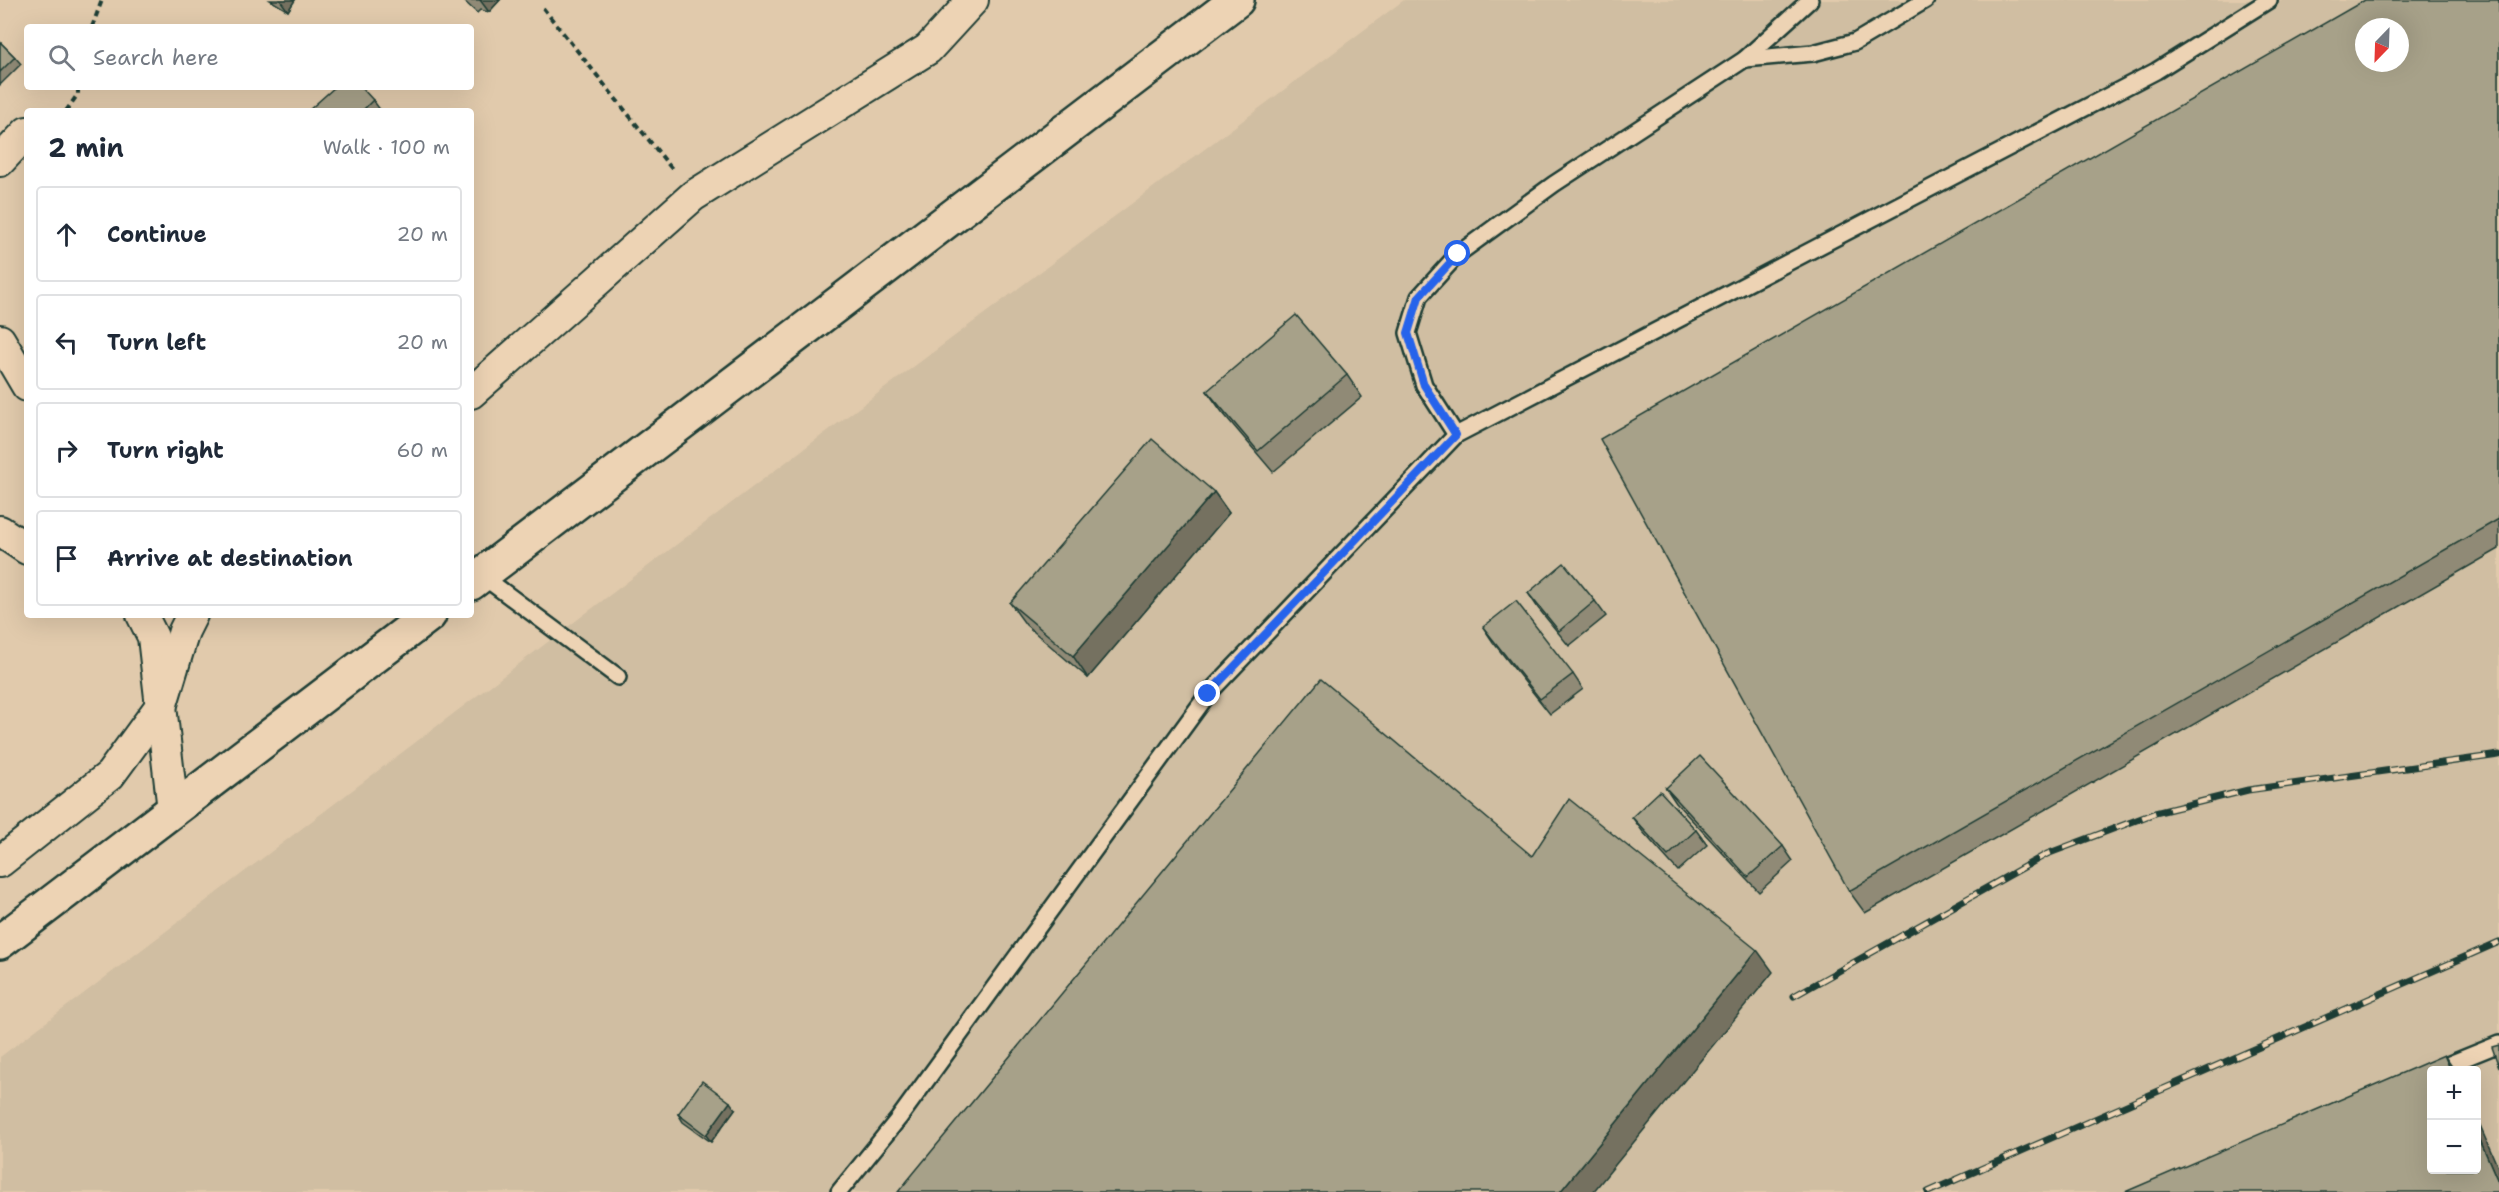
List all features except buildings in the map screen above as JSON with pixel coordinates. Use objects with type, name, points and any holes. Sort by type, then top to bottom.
[{"type":"highway","points":[[476,579],[1237,0]]},
{"type":"highway","points":[[0,942],[425,618]]},
{"type":"street","points":[[474,390],[693,196],[928,49],[973,0]]},
{"type":"street","points":[[0,161],[24,135]]},
{"type":"street","points":[[0,340],[24,381]]},
{"type":"street","points":[[0,531],[24,547]]},
{"type":"street","points":[[129,618],[148,626],[162,704],[172,810]]},
{"type":"street","points":[[0,862],[110,775],[162,704],[184,631],[190,618]]},
{"type":"lane","points":[[1456,435],[1424,385],[1408,333],[1419,297],[1458,254],[1535,198],[1745,59],[1810,0]]},
{"type":"lane","points":[[1745,59],[1814,53],[1855,42],[1926,0]]},
{"type":"lane","points":[[839,1192],[899,1119],[1208,694],[1456,435],[2156,71],[2269,0]]},
{"type":"lane","points":[[476,579],[618,677]]},
{"type":"lane","points":[[2446,1066],[2499,1044]]},
{"type":"path","points":[[93,24],[102,0]]},
{"type":"path","points":[[543,8],[693,196]]},
{"type":"path","points":[[68,108],[78,94],[78,90]]},
{"type":"shaded area","points":[[1404,0],[2499,0],[2499,1192],[0,1192],[0,1057],[742,495]]},
{"type":"railway","points":[[1794,996],[2047,854],[2155,813],[2248,790],[2499,755]]},
{"type":"railway","points":[[1928,1192],[2499,942]]},
{"type":"route","points":[[1208,694],[1456,435],[1424,385],[1408,333],[1419,297],[1458,254]]}]
